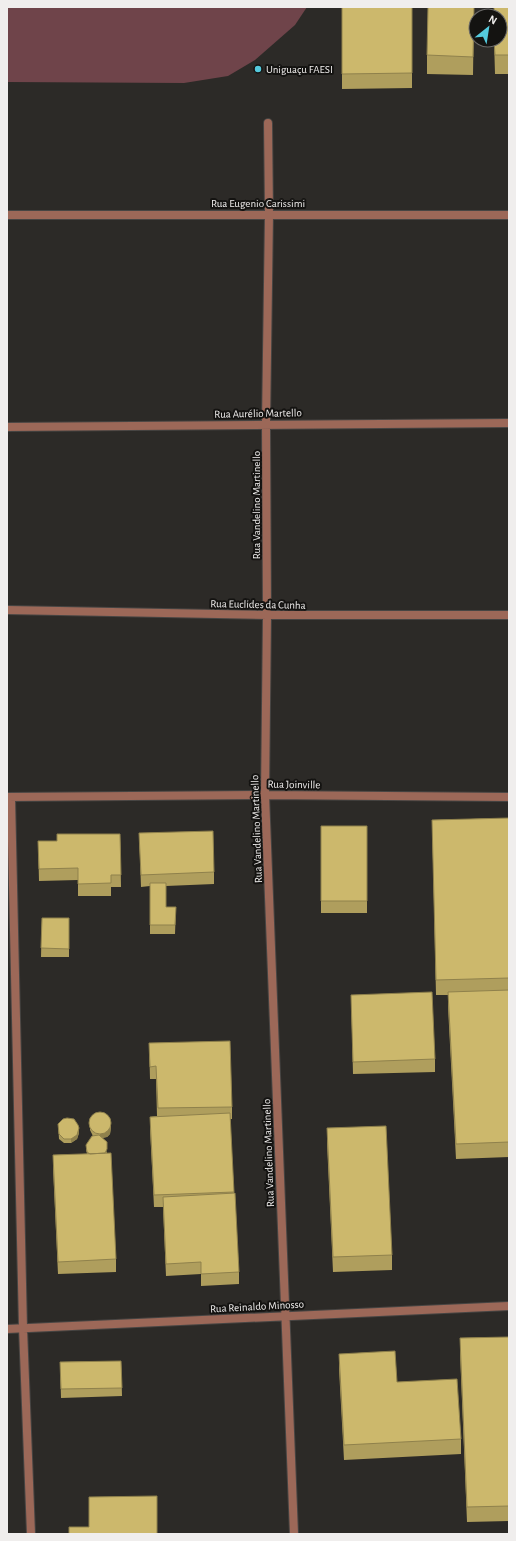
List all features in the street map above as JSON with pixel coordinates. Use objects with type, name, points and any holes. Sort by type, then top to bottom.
[{"type":"street","name":"Rua Vandelino Martinello","points":[[268,123],[269,214],[266,424],[267,616],[265,795],[294,1534]]},
{"type":"street","name":"Rua Eugenio Carissimi","points":[[7,215],[509,215]]},
{"type":"street","name":"Rua Aurélio Martello","points":[[7,427],[509,423]]},
{"type":"street","name":"Rua Euclides da Cunha","points":[[7,610],[267,616],[509,614]]},
{"type":"street","name":"Rua Joinville","points":[[9,797],[265,795],[509,797]]},
{"type":"street","points":[[9,797],[30,1534]]},
{"type":"street","name":"Rua Reinaldo Minosso","points":[[7,1329],[509,1306]]},
{"type":"shaded area","points":[[7,7],[307,7],[295,25],[255,60],[228,76],[184,83],[7,82]]},
{"type":"building","points":[[342,7],[412,7],[412,73],[342,74]]},
{"type":"building","points":[[428,7],[474,7],[468,8],[468,48],[473,48],[473,57],[427,55]]},
{"type":"building","points":[[509,7],[509,55],[495,55],[495,48],[508,48],[508,8],[494,8]]},
{"type":"building","points":[[509,818],[509,978],[436,980],[432,820]]},
{"type":"building","points":[[321,826],[367,826],[367,901],[321,901]]},
{"type":"building","points":[[213,831],[214,872],[141,875],[139,833]]},
{"type":"building","points":[[57,834],[120,834],[121,875],[111,875],[111,883],[78,884],[78,868],[39,869],[38,841],[57,841]]},
{"type":"building","points":[[150,883],[166,883],[166,907],[176,907],[175,925],[150,925]]},
{"type":"building","points":[[42,918],[69,918],[69,949],[41,948]]},
{"type":"building","points":[[509,990],[509,1142],[456,1144],[448,992]]},
{"type":"building","points":[[432,992],[435,1059],[353,1062],[351,995]]},
{"type":"building","points":[[230,1041],[232,1107],[158,1108],[156,1066],[150,1067],[149,1043]]},
{"type":"building","points":[[100,1112],[108,1115],[111,1123],[108,1131],[100,1134],[92,1131],[89,1123],[92,1115]]},
{"type":"building","points":[[230,1113],[234,1192],[154,1195],[150,1117]]},
{"type":"building","points":[[63,1119],[74,1119],[79,1128],[77,1135],[71,1139],[64,1139],[59,1134],[58,1124]]},
{"type":"building","points":[[386,1126],[392,1255],[333,1257],[327,1128]]},
{"type":"building","points":[[99,1135],[107,1142],[107,1149],[105,1153],[90,1154],[87,1152],[86,1145],[92,1136]]},
{"type":"building","points":[[111,1153],[116,1259],[58,1262],[53,1155]]},
{"type":"building","points":[[235,1193],[239,1272],[201,1274],[201,1262],[166,1264],[163,1197]]},
{"type":"building","points":[[509,1337],[509,1506],[467,1507],[460,1338]]},
{"type":"building","points":[[395,1351],[397,1382],[457,1379],[461,1439],[344,1445],[339,1354]]},
{"type":"building","points":[[121,1361],[122,1388],[61,1389],[60,1362]]},
{"type":"building","points":[[157,1496],[157,1534],[69,1534],[69,1527],[89,1527],[89,1497]]},
{"type":"place","name":"Uniguaçu FAESI","points":[[258,69]]}]
